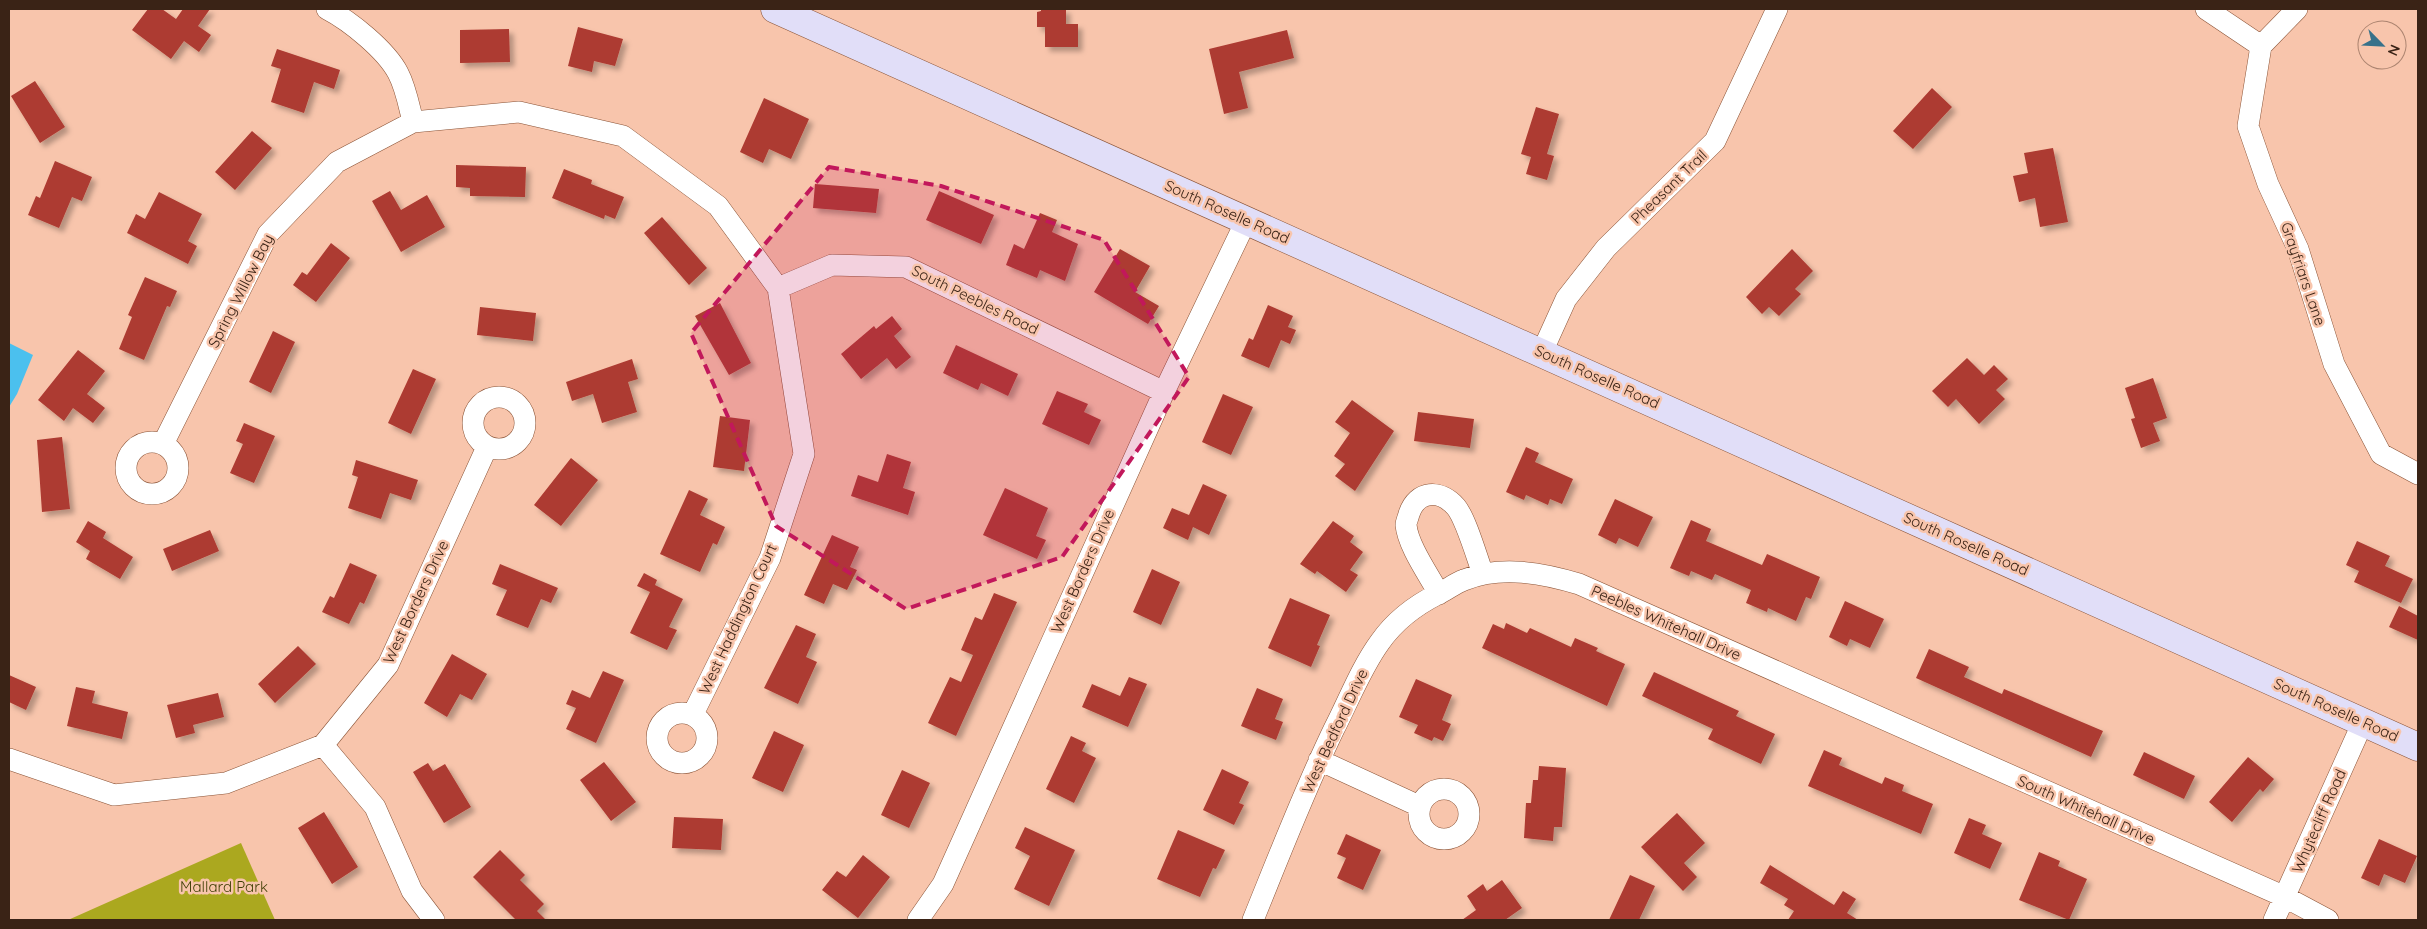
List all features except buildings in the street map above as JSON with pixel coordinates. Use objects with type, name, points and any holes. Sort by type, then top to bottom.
[{"type":"main road","name":"South Roselle Road","points":[[776,9],[2418,747]]},
{"type":"street","points":[[327,9],[345,18],[398,73],[413,122]]},
{"type":"street","name":"Pheasant Trail","points":[[1542,352],[1566,299],[1606,248],[1715,141],[1777,9]]},
{"type":"street","points":[[2206,9],[2260,46],[2297,9]]},
{"type":"street","name":"Grayfriars Lane","points":[[2260,46],[2248,126],[2268,184],[2298,250],[2334,364],[2381,454],[2418,474]]},
{"type":"street","name":"Spring Willow Bay","points":[[163,444],[268,234],[337,162],[413,122],[520,112],[623,136],[718,206],[778,288]]},
{"type":"street","name":"West Borders Drive","points":[[918,920],[943,884],[1164,392],[1246,220]]},
{"type":"street","name":"South Peebles Road","points":[[778,288],[832,265],[906,267],[1164,392]]},
{"type":"street","name":"West Haddington Court","points":[[693,714],[770,558],[804,454],[778,288]]},
{"type":"street","name":"West Borders Drive","points":[[323,745],[388,665],[488,447]]},
{"type":"street","points":[[1439,594],[1412,544],[1406,524],[1413,504],[1422,497],[1436,494],[1447,498],[1457,509],[1474,577]]},
{"type":"street","name":"Peebles Whitehall Drive","points":[[1474,577],[1520,572],[1551,576],[1579,584],[1842,702]]},
{"type":"street","name":"West Bedford Drive","points":[[1253,920],[1319,760],[1367,662],[1380,641],[1396,624],[1423,602],[1474,577]]},
{"type":"street","name":"South Whitehall Drive","points":[[1842,702],[2285,897],[2328,920]]},
{"type":"street","name":"Whytecliff Road","points":[[2274,920],[2363,722]]},
{"type":"street","points":[[9,759],[114,795],[226,783],[323,745],[375,807],[412,891],[434,920]]},
{"type":"street","points":[[1319,760],[1419,806]]},
{"type":"highlighted area","points":[[829,167],[941,186],[1104,240],[1189,377],[1062,557],[906,609],[776,526],[691,333]]},
{"type":"green space","name":"Mallard Park","points":[[241,843],[275,920],[68,920]]},
{"type":"water","points":[[9,343],[33,355],[17,394],[9,407]]}]
